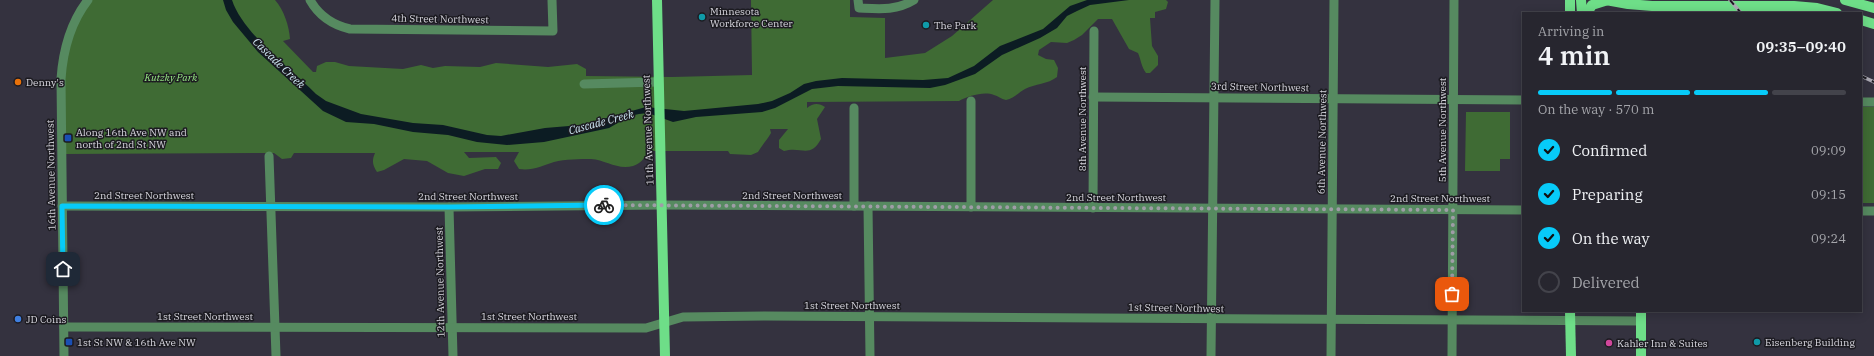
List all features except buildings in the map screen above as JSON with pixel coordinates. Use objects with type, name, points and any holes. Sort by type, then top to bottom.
[{"type":"main road","name":"11th Avenue Northwest","points":[[657,0],[665,356]]},
{"type":"main road","points":[[1570,0],[1570,12]]},
{"type":"main road","points":[[1581,0],[1582,12]]},
{"type":"main road","points":[[1587,12],[1592,5],[1607,0],[1652,6],[1802,7],[1831,12]]},
{"type":"main road","points":[[1844,0],[1874,8]]},
{"type":"main road","points":[[1862,20],[1874,24]]},
{"type":"main road","points":[[1570,316],[1571,356]]},
{"type":"main road","points":[[1641,316],[1641,356]]},
{"type":"street","name":"16th Avenue Northwest","points":[[64,356],[62,66],[70,32],[88,0]]},
{"type":"street","name":"4th Street Northwest","points":[[310,0],[318,12],[330,21],[350,29],[553,31],[552,0]]},
{"type":"street","points":[[859,4],[886,10],[905,5],[914,0]]},
{"type":"street","points":[[1211,356],[1215,0]]},
{"type":"street","name":"6th Avenue Northwest","points":[[1331,356],[1334,0]]},
{"type":"street","name":"5th Avenue Northwest","points":[[1452,356],[1454,0]]},
{"type":"street","name":"8th Avenue Northwest","points":[[1093,208],[1094,31]]},
{"type":"street","points":[[584,84],[658,82]]},
{"type":"street","name":"3rd Street Northwest","points":[[1093,97],[1522,100]]},
{"type":"street","points":[[971,101],[971,207]]},
{"type":"street","points":[[1862,102],[1874,102]]},
{"type":"street","points":[[854,108],[854,206]]},
{"type":"street","points":[[268,156],[269,207],[273,238],[276,356]]},
{"type":"street","name":"2nd Street Northwest","points":[[62,206],[449,207],[662,205],[1522,210]]},
{"type":"street","points":[[868,206],[870,356]]},
{"type":"street","name":"12th Avenue Northwest","points":[[449,207],[453,356]]},
{"type":"street","points":[[1862,211],[1874,211]]},
{"type":"street","name":"1st Street Northwest","points":[[64,327],[646,328],[683,317],[869,316],[1212,320],[1452,320],[1570,316],[1641,316]]},
{"type":"green space","name":"Kutzky Park","points":[[88,0],[275,0],[286,18],[290,39],[283,41],[313,72],[316,72],[317,66],[326,62],[335,62],[349,66],[403,69],[421,65],[433,68],[445,66],[480,67],[496,63],[548,67],[577,64],[586,69],[586,76],[672,77],[752,75],[751,0],[850,0],[850,17],[885,18],[885,58],[925,53],[952,36],[993,0],[1166,0],[1168,2],[1166,9],[1155,12],[1155,18],[1150,18],[1152,46],[1158,56],[1158,65],[1150,73],[1146,73],[1144,70],[1138,53],[1129,49],[1112,19],[1098,19],[1082,35],[1074,40],[1067,43],[1051,42],[1039,50],[1038,55],[1046,59],[1054,60],[1058,68],[1057,77],[1050,81],[1025,89],[1014,97],[1006,100],[995,95],[981,94],[967,97],[959,101],[807,102],[807,108],[816,104],[825,107],[817,119],[821,139],[813,149],[805,151],[784,151],[779,148],[779,140],[788,129],[770,129],[771,133],[758,152],[751,155],[730,154],[728,151],[648,151],[640,162],[636,165],[627,167],[591,159],[577,159],[558,161],[537,168],[519,169],[514,161],[519,152],[464,152],[469,158],[496,157],[501,163],[498,169],[485,169],[464,176],[448,173],[427,161],[404,159],[384,170],[377,172],[373,162],[375,153],[294,153],[291,158],[282,159],[274,153],[61,154],[64,53]]},
{"type":"green space","points":[[1862,107],[1874,107],[1874,203],[1862,203]]},
{"type":"green space","points":[[1466,112],[1510,112],[1510,159],[1500,159],[1500,171],[1465,171]]},
{"type":"water","name":"Cascade Creek","points":[[223,0],[232,0],[238,13],[257,38],[316,94],[326,101],[361,114],[413,123],[443,125],[487,135],[501,136],[545,128],[581,125],[646,107],[684,111],[758,104],[772,101],[790,93],[804,84],[816,81],[842,78],[923,80],[948,78],[974,66],[1000,46],[1043,29],[1070,6],[1087,0],[1129,0],[1090,5],[1077,11],[1067,16],[1057,28],[1040,38],[1002,55],[975,74],[945,85],[930,88],[838,86],[812,89],[775,108],[762,112],[696,117],[673,122],[648,113],[639,114],[630,116],[609,128],[544,142],[507,145],[477,142],[448,135],[413,132],[374,124],[346,122],[323,111],[258,52],[233,22],[226,10]]},
{"type":"railway","points":[[1730,0],[1740,12]]},
{"type":"railway","points":[[1862,76],[1874,82]]},
{"type":"way so far","points":[[604,205],[1453,210],[1452,294]]},
{"type":"place","name":"Minnesota Workforce Center","points":[[702,17]]},
{"type":"place","name":"The Park","points":[[926,25]]},
{"type":"place","name":"Denny's","points":[[18,82]]},
{"type":"place","name":"Along 16th Ave NW and north of 2nd St NW","points":[[68,138]]},
{"type":"place","name":"JD Coins","points":[[18,319]]},
{"type":"place","name":"1st St NW & 16th Ave NW","points":[[69,342]]},
{"type":"place","name":"Eisenberg Building","points":[[1757,342]]},
{"type":"place","name":"Kahler Inn & Suites","points":[[1609,343]]},
{"type":"route","points":[[63,269],[62,206],[449,207],[604,205]]}]
